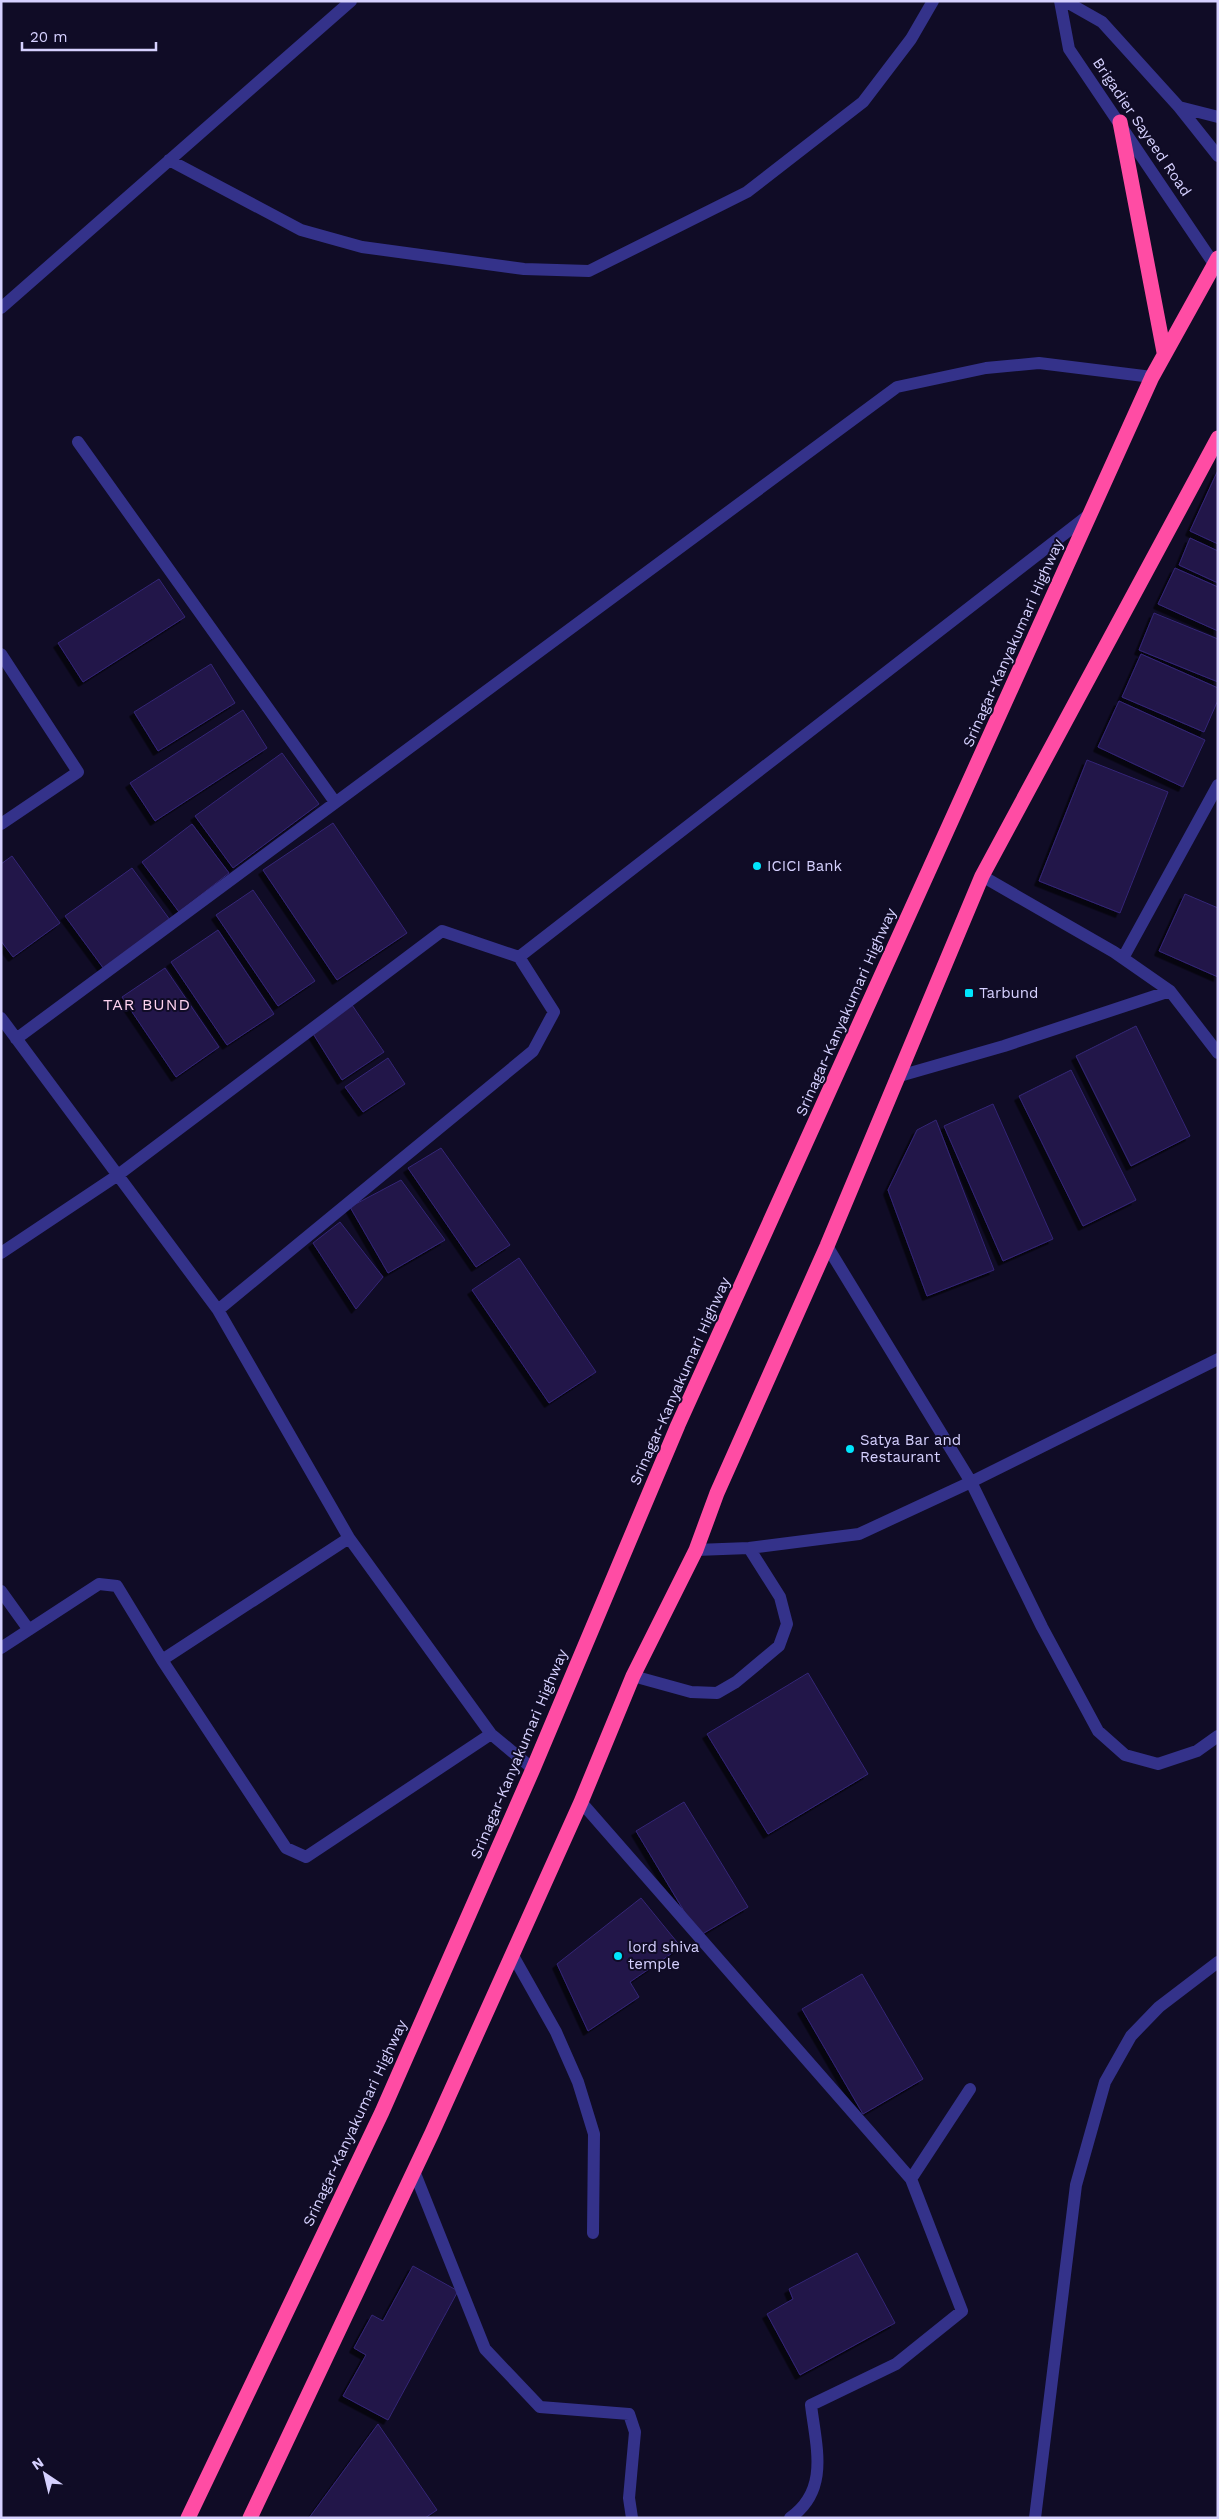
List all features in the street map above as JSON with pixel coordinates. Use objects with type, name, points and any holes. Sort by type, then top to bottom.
[{"type":"highway","points":[[1120,122],[1164,352]]},
{"type":"highway","name":"Srinagar-Kanyakumari Highway","points":[[188,2518],[382,2112],[533,1769],[678,1425],[1152,377],[1164,352],[1217,264]]},
{"type":"highway","points":[[250,2518],[414,2171],[581,1802],[633,1676],[696,1550],[717,1493],[827,1246],[896,1077],[982,876],[1218,438]]},
{"type":"street","points":[[1,308],[351,1]]},
{"type":"street","points":[[169,160],[300,230],[362,247],[524,269],[588,271],[747,192],[856,108],[863,102],[911,39],[933,1]]},
{"type":"street","name":"Brigadier Sayeed Road","points":[[1060,1],[1069,49],[1217,264]]},
{"type":"street","name":"Brigadier Sayeed Road","points":[[1065,1],[1102,22],[1179,108],[1218,156]]},
{"type":"street","points":[[1179,108],[1218,116]]},
{"type":"street","points":[[16,1039],[897,387],[986,368],[1039,363],[1152,377]]},
{"type":"street","points":[[78,442],[335,802]]},
{"type":"street","points":[[519,957],[1090,514]]},
{"type":"street","points":[[1,654],[78,772],[1,824]]},
{"type":"street","points":[[1123,958],[1218,785]]},
{"type":"street","points":[[982,876],[1123,958],[1170,990],[1218,1052]]},
{"type":"street","points":[[1,1253],[118,1175],[442,931],[519,957],[554,1012],[533,1051],[218,1310]]},
{"type":"street","points":[[896,1077],[1004,1046],[1170,990]]},
{"type":"street","points":[[1,1018],[218,1310],[349,1538],[491,1734],[533,1769]]},
{"type":"street","points":[[827,1246],[970,1482],[1042,1627],[1098,1731],[1125,1754],[1158,1764],[1197,1751],[1218,1736]]},
{"type":"street","points":[[696,1550],[749,1548],[858,1534],[970,1482],[1218,1360]]},
{"type":"street","points":[[162,1660],[349,1538]]},
{"type":"street","points":[[633,1676],[691,1692],[717,1693],[736,1682],[779,1646],[787,1624],[780,1597],[749,1548]]},
{"type":"street","points":[[1,1648],[99,1584],[116,1586],[162,1660],[286,1848],[306,1857],[491,1734]]},
{"type":"street","points":[[1,1590],[29,1630]]},
{"type":"street","points":[[581,1802],[911,2180],[962,2311],[896,2364],[811,2405],[819,2469],[815,2486],[803,2509],[790,2518]]},
{"type":"street","points":[[512,1954],[560,2041],[578,2082],[594,2134],[593,2233]]},
{"type":"street","points":[[1035,2518],[1076,2185],[1105,2082],[1131,2036],[1153,2013],[1218,1962]]},
{"type":"street","points":[[911,2180],[970,2089]]},
{"type":"street","points":[[414,2171],[486,2348],[540,2408],[629,2414],[635,2432],[629,2498],[632,2518]]},
{"type":"building","points":[[1218,470],[1218,544],[1190,531]]},
{"type":"building","points":[[1190,538],[1218,551],[1218,583],[1179,565]]},
{"type":"building","points":[[1175,568],[1218,587],[1218,631],[1158,604]]},
{"type":"building","points":[[159,579],[185,617],[83,682],[58,643]]},
{"type":"building","points":[[1154,613],[1218,639],[1218,682],[1139,650]]},
{"type":"building","points":[[1141,654],[1218,688],[1218,700],[1204,732],[1122,697]]},
{"type":"building","points":[[211,664],[235,703],[158,751],[134,712]]},
{"type":"building","points":[[1119,701],[1205,740],[1183,787],[1098,747]]},
{"type":"building","points":[[243,710],[267,748],[155,821],[130,783]]},
{"type":"building","points":[[282,753],[319,804],[233,868],[195,816]]},
{"type":"building","points":[[1087,760],[1168,792],[1120,913],[1039,881]]},
{"type":"building","points":[[333,823],[407,933],[337,980],[263,870]]},
{"type":"building","points":[[192,824],[229,873],[179,912],[142,862]]},
{"type":"building","points":[[12,856],[60,923],[13,957],[1,941],[1,864]]},
{"type":"building","points":[[132,868],[170,920],[104,969],[65,916]]},
{"type":"building","points":[[253,890],[315,981],[278,1006],[216,915]]},
{"type":"building","points":[[1185,894],[1218,908],[1218,977],[1159,951]]},
{"type":"building","points":[[218,930],[274,1014],[227,1045],[171,962]]},
{"type":"building","points":[[165,968],[219,1047],[176,1077],[122,997]]},
{"type":"building","points":[[352,1005],[384,1052],[342,1080],[312,1032]]},
{"type":"building","points":[[1136,1026],[1190,1136],[1131,1166],[1076,1056]]},
{"type":"building","points":[[388,1058],[405,1084],[363,1112],[345,1087]]},
{"type":"building","points":[[1071,1070],[1136,1200],[1083,1226],[1019,1096]]},
{"type":"building","points":[[993,1104],[1053,1239],[1003,1261],[944,1126]]},
{"type":"building","points":[[936,1120],[994,1270],[927,1296],[888,1190],[917,1130]]},
{"type":"building","points":[[441,1148],[510,1245],[476,1267],[408,1168]]},
{"type":"building","points":[[401,1180],[445,1240],[388,1273],[350,1207]]},
{"type":"building","points":[[340,1222],[383,1277],[356,1309],[313,1243]]},
{"type":"building","points":[[519,1258],[596,1372],[549,1403],[472,1290]]},
{"type":"building","points":[[808,1673],[868,1774],[768,1834],[707,1734]]},
{"type":"building","points":[[684,1802],[748,1907],[699,1936],[636,1831]]},
{"type":"building","name":"lord shiva temple","points":[[641,1898],[681,1947],[630,1982],[639,1997],[588,2031],[557,1964]]},
{"type":"building","points":[[862,1974],[923,2079],[863,2114],[802,2009]]},
{"type":"building","points":[[857,2253],[895,2323],[800,2375],[767,2314],[793,2299],[789,2289]]},
{"type":"building","points":[[413,2266],[458,2291],[388,2420],[343,2396],[366,2355],[354,2348],[372,2315],[383,2321]]},
{"type":"building","points":[[378,2424],[437,2510],[425,2518],[309,2518]]},
{"type":"place","name":"ICICI Bank","points":[[757,866]]},
{"type":"place","name":"Tarbund","points":[[969,993]]},
{"type":"place","name":"Satya Bar and Restaurant","points":[[850,1449]]},
{"type":"place","name":"lord shiva temple","points":[[618,1956]]},
{"type":"district","name":"TAR BUND","points":[[147,1004]]}]
